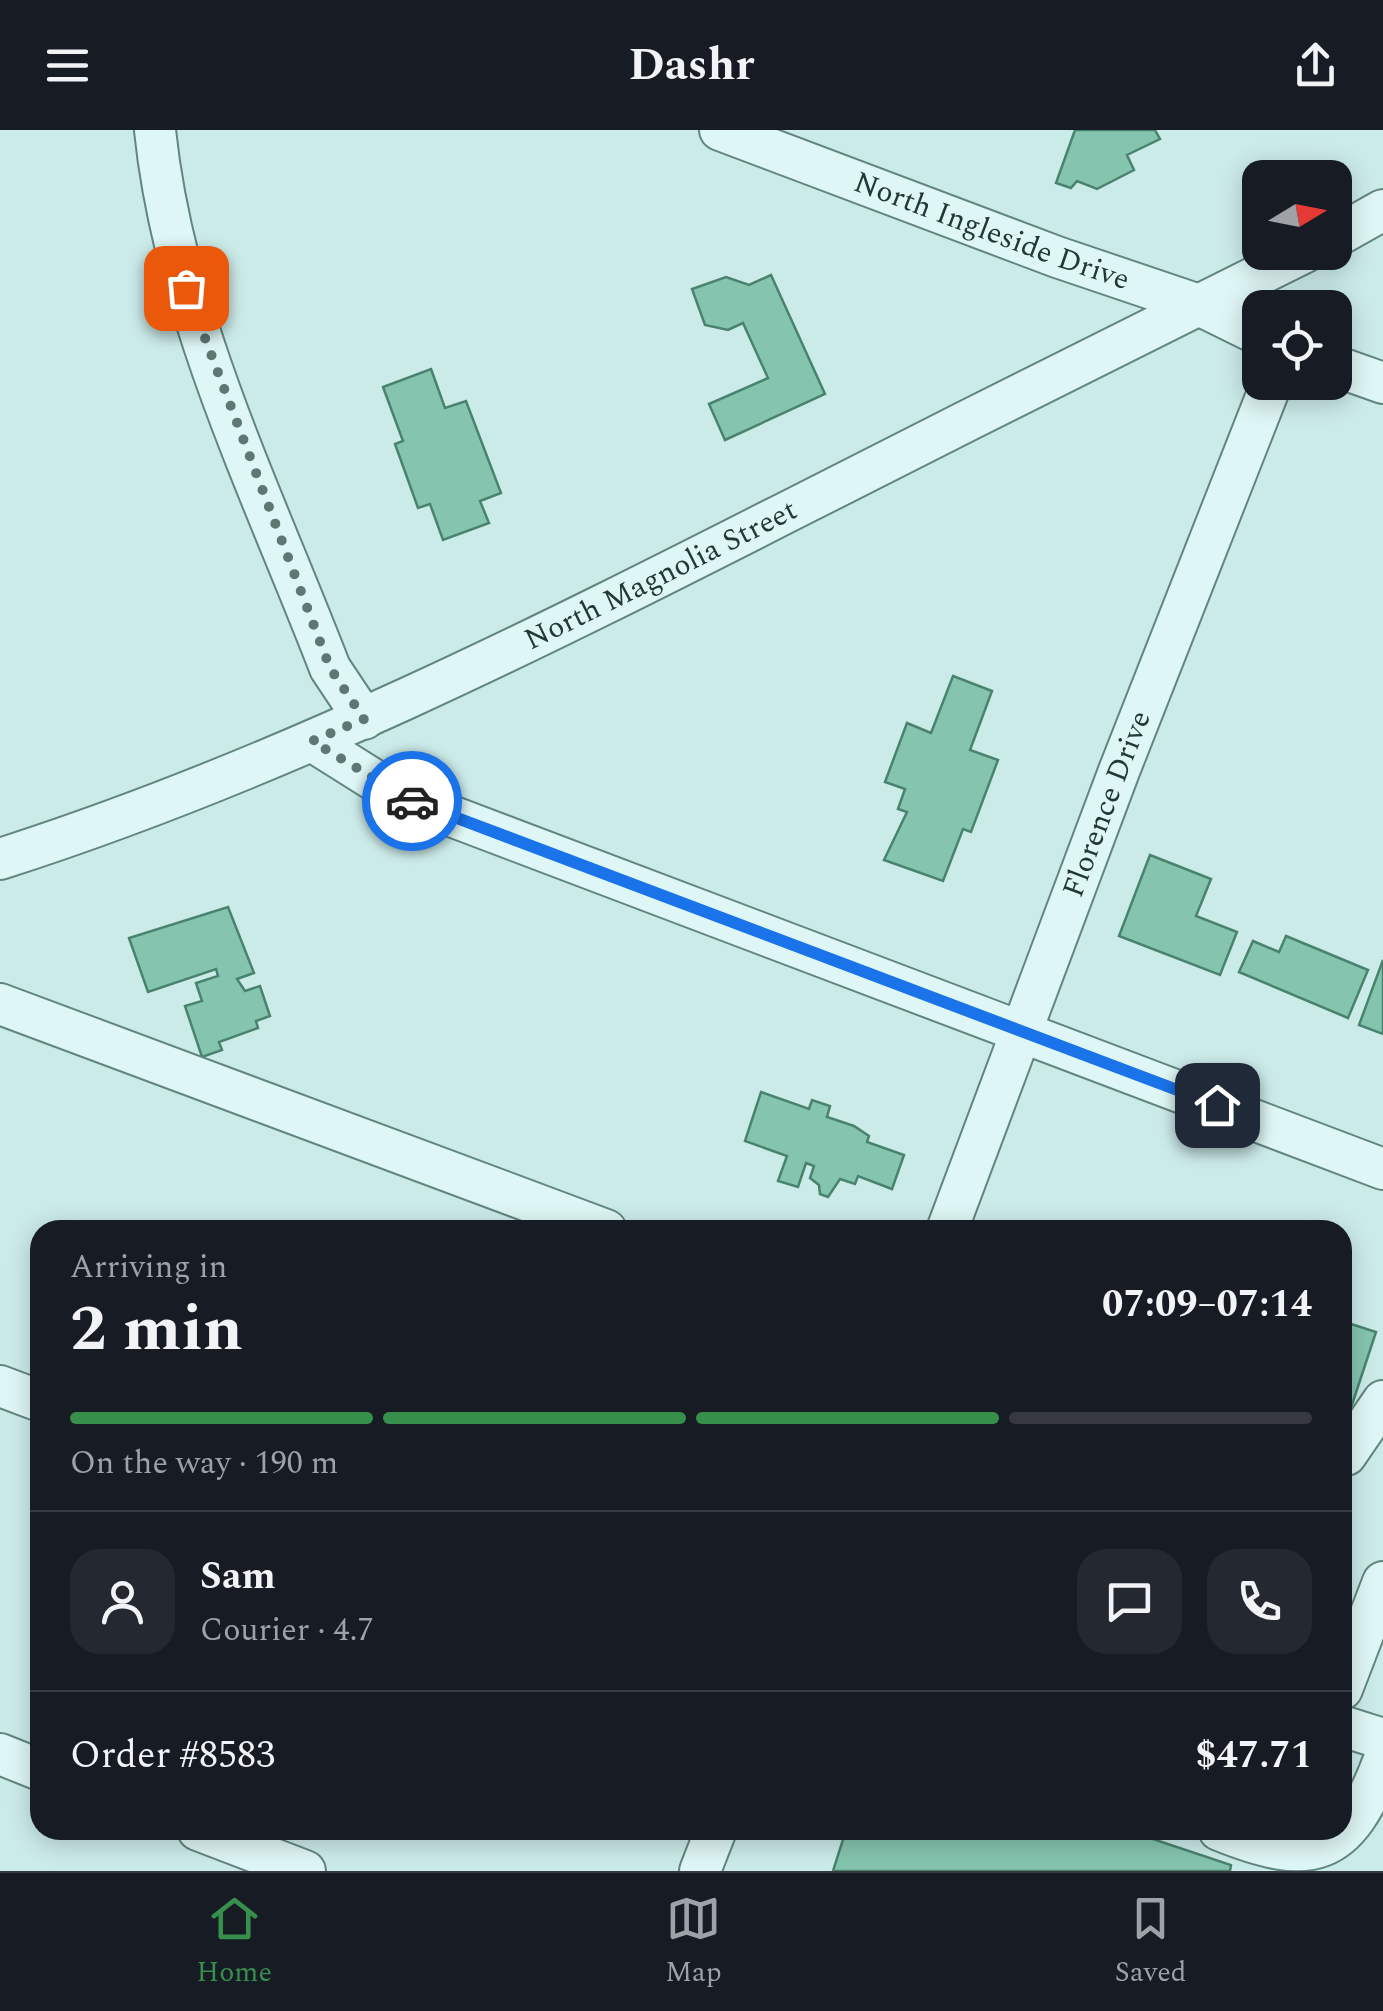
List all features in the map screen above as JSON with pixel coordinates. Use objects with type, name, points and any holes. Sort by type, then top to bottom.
[{"type":"street","points":[[155,130],[168,232],[194,316],[330,668],[364,719]]},
{"type":"street","name":"North Ingleside Drive","points":[[720,130],[1056,257],[1200,305],[1242,326]]},
{"type":"street","points":[[1352,227],[1383,210]]},
{"type":"street","name":"North Magnolia Street","points":[[0,859],[80,834],[312,741],[543,636],[1269,270]]},
{"type":"street","points":[[1352,372],[1383,384]]},
{"type":"street","name":"Florence Drive","points":[[951,1220],[1112,790],[1265,400]]},
{"type":"street","points":[[312,741],[401,796],[1383,1169]]},
{"type":"street","points":[[0,1004],[579,1220]]},
{"type":"street","points":[[0,1386],[30,1397]]},
{"type":"street","points":[[1352,1445],[1383,1401]]},
{"type":"street","points":[[1352,1663],[1383,1582]]},
{"type":"street","points":[[1352,1729],[1383,1739]]},
{"type":"street","points":[[0,1754],[30,1766]]},
{"type":"street","points":[[1352,1826],[1366,1807],[1383,1762]]},
{"type":"street","points":[[224,1840],[305,1871]]},
{"type":"street","points":[[700,1871],[712,1840]]},
{"type":"street","points":[[1245,1840],[1265,1848],[1308,1851],[1333,1840]]},
{"type":"building","points":[[1075,130],[1155,130],[1160,139],[1127,155],[1134,170],[1097,189],[1077,181],[1071,188],[1056,183]]},
{"type":"building","points":[[771,275],[825,394],[725,440],[709,404],[768,378],[743,323],[728,330],[705,325],[692,289],[726,277],[749,285]]},
{"type":"building","points":[[431,369],[445,408],[466,401],[501,493],[480,501],[489,523],[443,540],[430,504],[418,508],[395,444],[403,441],[383,387]]},
{"type":"building","points":[[953,676],[992,691],[970,750],[998,760],[971,832],[963,829],[943,881],[884,860],[907,812],[898,809],[905,789],[885,782],[907,723],[931,733]]},
{"type":"building","points":[[1150,855],[1211,879],[1196,916],[1237,932],[1220,975],[1119,936]]},
{"type":"building","points":[[228,907],[254,973],[237,979],[245,991],[260,986],[270,1016],[256,1021],[258,1028],[219,1042],[222,1050],[202,1057],[185,1006],[202,1001],[196,983],[218,976],[216,969],[148,992],[129,938]]},
{"type":"building","points":[[1286,936],[1368,970],[1348,1018],[1239,972],[1253,941],[1279,952]]},
{"type":"building","points":[[1383,960],[1383,1034],[1359,1025]]},
{"type":"building","points":[[761,1092],[809,1109],[812,1100],[830,1106],[827,1117],[854,1126],[869,1136],[867,1142],[904,1155],[892,1189],[858,1176],[855,1184],[840,1179],[828,1197],[820,1194],[819,1185],[810,1178],[814,1166],[806,1163],[798,1187],[778,1181],[787,1156],[745,1141]]},
{"type":"building","points":[[1352,1324],[1376,1332],[1352,1405]]},
{"type":"building","points":[[843,1840],[1156,1840],[1231,1865],[1230,1871],[833,1871]]},
{"type":"way so far","points":[[186,288],[330,668],[364,719],[312,741],[412,801]]},
{"type":"route","points":[[412,801],[1217,1105]]}]
